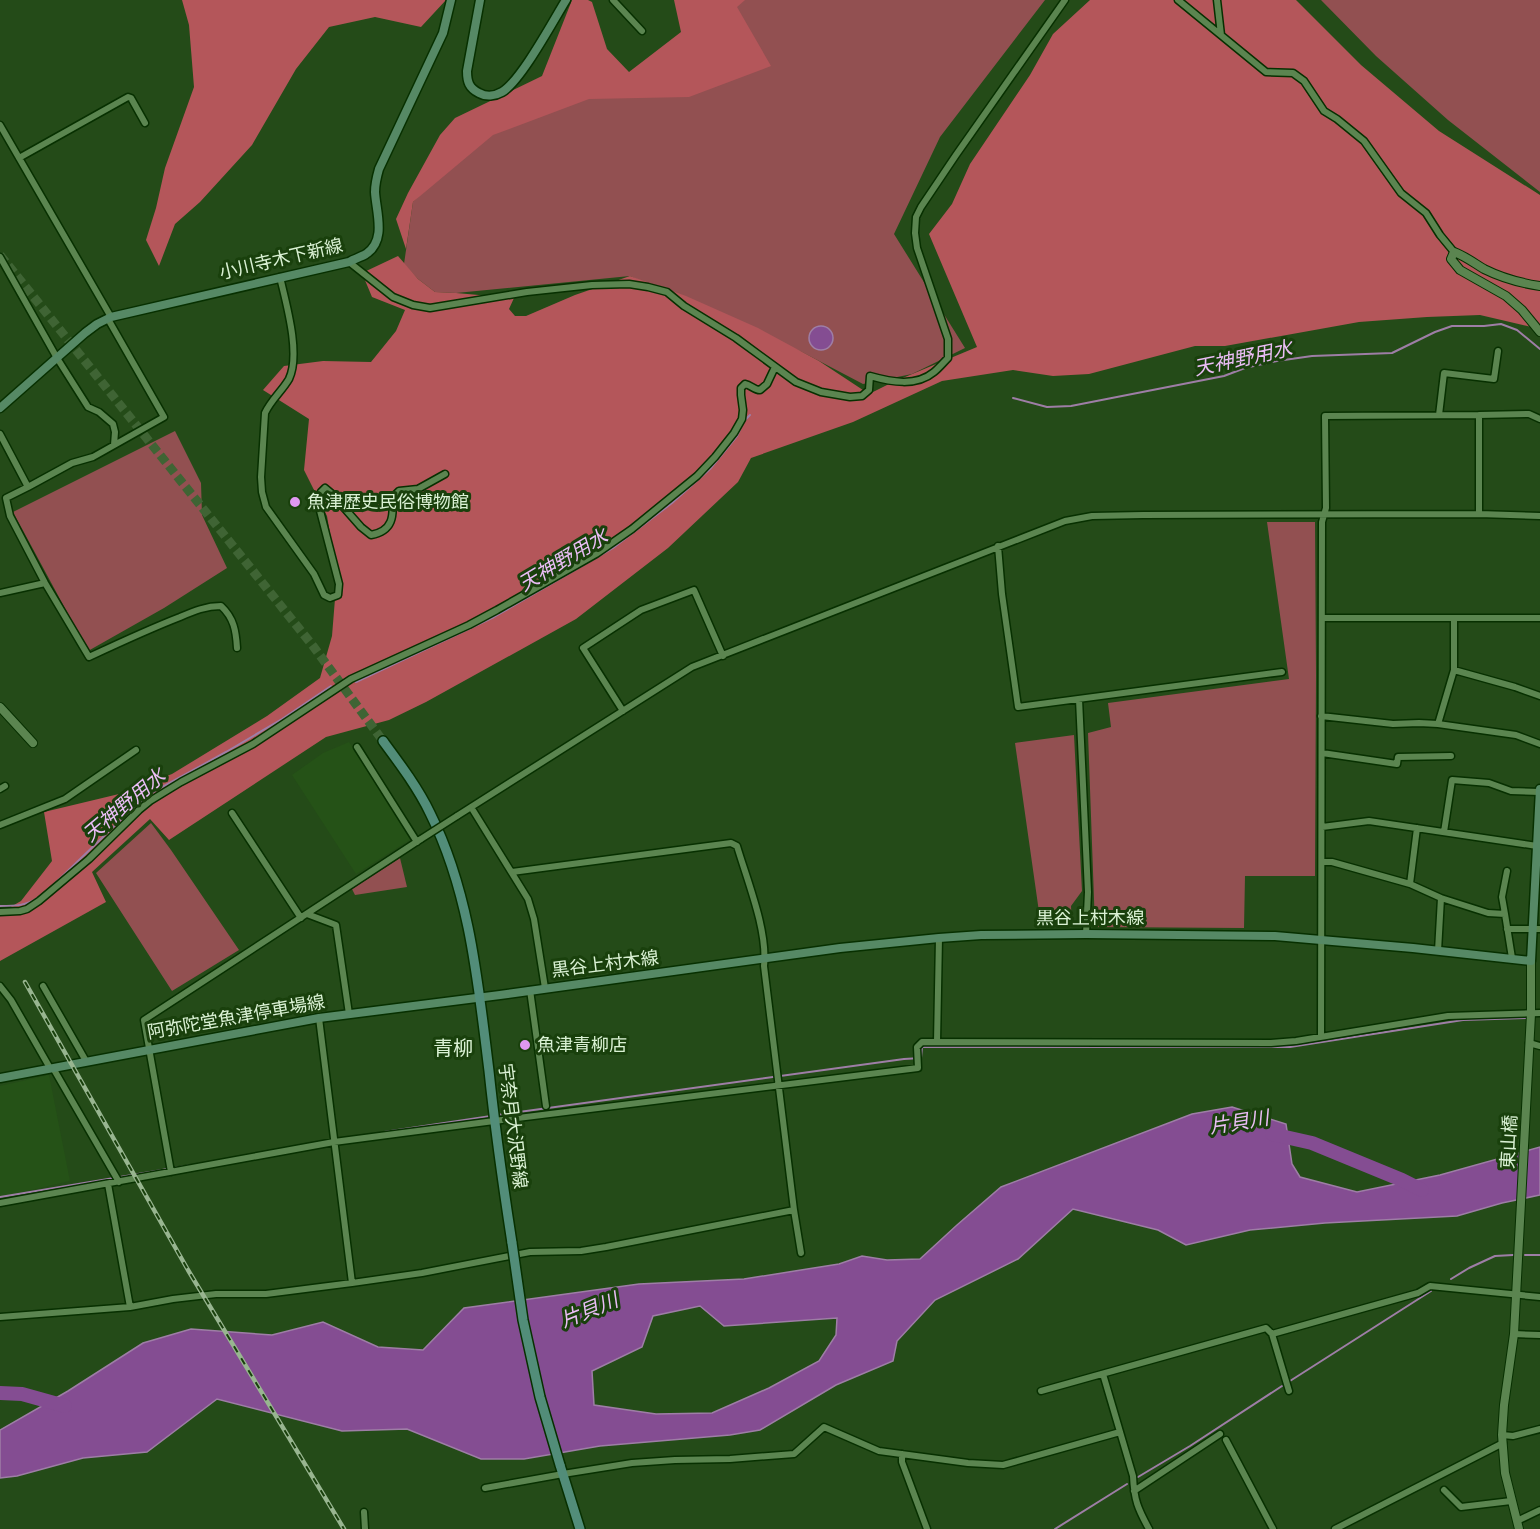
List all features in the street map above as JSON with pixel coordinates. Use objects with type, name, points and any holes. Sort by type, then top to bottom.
[{"type":"main road","name":"小川寺木下新線","points":[[0,408],[85,333],[109,318],[349,262],[368,253],[377,240],[380,229],[375,191],[379,168],[443,33],[452,0]]},
{"type":"main road","points":[[480,0],[467,71],[467,83],[483,96],[501,92],[511,84],[523,69],[566,0]]},
{"type":"main road","name":"宇奈月大沢野線","points":[[383,741],[430,812],[453,868],[470,936],[480,998],[494,1121],[523,1320],[540,1397],[580,1529]]},
{"type":"main road","points":[[1531,961],[1537,929],[1537,846],[1540,791]]},
{"type":"main road","name":"黒谷上村木線","points":[[480,998],[858,946],[981,935],[1263,936],[1531,961]]},
{"type":"main road","name":"阿弥陀堂魚津停車場線","points":[[0,1078],[319,1017],[480,998]]},
{"type":"street","points":[[614,0],[642,31]]},
{"type":"street","points":[[349,262],[393,297],[413,305],[430,308],[527,292],[592,285],[629,284],[648,287],[667,292],[796,382],[821,392],[850,397],[862,396],[869,390],[870,376],[887,381],[917,381],[933,373],[948,358],[948,339],[917,248],[916,217],[956,155],[1065,0]]},
{"type":"street","points":[[1178,0],[1266,72],[1293,73],[1304,81],[1324,111],[1364,141],[1401,193],[1426,213],[1454,252],[1462,254],[1485,269],[1519,283],[1540,285]]},
{"type":"street","points":[[1217,0],[1221,36]]},
{"type":"street","points":[[19,158],[128,97],[131,98],[145,123]]},
{"type":"street","points":[[0,125],[164,417],[93,457],[72,463],[6,498],[10,516],[45,583],[89,657],[166,622],[211,606],[221,606],[233,622],[237,648]]},
{"type":"street","points":[[1454,252],[1451,259],[1460,270],[1506,296],[1522,310],[1540,332]]},
{"type":"street","points":[[0,257],[57,358],[88,407],[99,412],[113,424],[114,445]]},
{"type":"street","points":[[280,277],[293,342],[293,360],[290,377],[264,413],[262,492],[266,507],[314,574],[324,595],[330,598],[338,595],[339,584],[318,503],[321,492],[325,488],[331,493],[371,535],[379,533],[390,523],[393,513],[392,498],[399,491],[418,489],[445,474]]},
{"type":"street","points":[[1438,415],[1444,373],[1494,379],[1498,351]]},
{"type":"street","points":[[0,912],[20,911],[39,901],[89,860],[139,810],[181,782],[253,744],[351,679],[497,610],[596,554],[632,529],[697,476],[715,457],[742,419],[741,388],[749,384],[760,390],[767,384],[775,368]]},
{"type":"street","points":[[1321,1037],[1322,522],[1326,508],[1325,416],[1529,414],[1540,419]]},
{"type":"street","points":[[1479,415],[1479,514]]},
{"type":"street","points":[[0,435],[28,487]]},
{"type":"street","points":[[171,1172],[144,1020],[419,840],[692,667],[998,546],[1065,521],[1092,516],[1479,514],[1540,516]]},
{"type":"street","points":[[998,546],[1002,594],[1018,707],[1282,672]]},
{"type":"street","points":[[0,593],[45,583]]},
{"type":"street","points":[[623,711],[583,648],[641,610],[694,590],[723,656]]},
{"type":"street","points":[[1322,618],[1540,618]]},
{"type":"street","points":[[1438,724],[1454,670],[1454,618]]},
{"type":"street","points":[[1454,670],[1540,696]]},
{"type":"street","points":[[1079,699],[1088,892],[1086,934]]},
{"type":"street","points":[[0,707],[33,743]]},
{"type":"street","points":[[1322,716],[1393,724],[1438,724],[1516,735],[1540,744]]},
{"type":"street","points":[[357,747],[419,840]]},
{"type":"street","points":[[0,825],[65,799],[136,750]]},
{"type":"street","points":[[1322,753],[1397,764],[1398,757],[1451,756]]},
{"type":"street","points":[[1444,832],[1452,780],[1489,783],[1511,791],[1540,791]]},
{"type":"street","points":[[471,807],[528,899],[534,919],[546,988]]},
{"type":"street","points":[[232,813],[304,916],[336,925],[348,1014]]},
{"type":"street","points":[[1322,827],[1369,821],[1537,846]]},
{"type":"street","points":[[1410,884],[1416,828]]},
{"type":"street","points":[[512,872],[731,843],[737,846],[759,918],[766,953],[765,966],[801,1253]]},
{"type":"street","points":[[1322,862],[1332,862],[1410,884],[1441,898],[1488,913],[1505,914]]},
{"type":"street","points":[[1507,871],[1502,897],[1512,958]]},
{"type":"street","points":[[1438,951],[1441,898]]},
{"type":"street","points":[[1507,929],[1537,929]]},
{"type":"street","points":[[937,1042],[939,938]]},
{"type":"street","name":"東山橋","points":[[1518,1525],[1511,1501],[1502,1439],[1504,1405],[1514,1334],[1531,1014],[1531,961]]},
{"type":"street","points":[[0,986],[11,1000],[119,1182]]},
{"type":"street","points":[[44,986],[86,1061]]},
{"type":"street","points":[[530,990],[546,1106]]},
{"type":"street","points":[[0,1203],[334,1142],[918,1068],[917,1047],[922,1042],[1296,1041],[1448,1016],[1540,1013]]},
{"type":"street","points":[[319,1017],[352,1283]]},
{"type":"street","points":[[1528,1043],[1540,1046]]},
{"type":"street","points":[[108,1184],[130,1307]]},
{"type":"street","points":[[0,1317],[130,1307],[216,1294],[266,1294],[352,1283],[422,1273],[530,1252],[581,1251],[606,1247],[795,1210]]},
{"type":"street","points":[[1272,1334],[1418,1293],[1430,1286],[1540,1297]]},
{"type":"street","points":[[1041,1390],[1266,1328],[1272,1334],[1289,1391]]},
{"type":"street","points":[[1514,1334],[1540,1335]]},
{"type":"street","points":[[1103,1374],[1133,1476],[1137,1508],[1149,1529]]},
{"type":"street","points":[[485,1488],[561,1469],[632,1462],[740,1459],[794,1454],[824,1427],[879,1451],[968,1463],[1003,1465],[1120,1432]]},
{"type":"street","points":[[1335,1529],[1502,1439],[1540,1429]]},
{"type":"street","points":[[1134,1491],[1220,1434]]},
{"type":"street","points":[[1226,1440],[1273,1529]]},
{"type":"street","points":[[902,1454],[902,1462],[927,1529]]},
{"type":"street","points":[[1444,1490],[1461,1507],[1511,1501]]},
{"type":"street","points":[[1518,1525],[1540,1510]]},
{"type":"street","points":[[364,1512],[365,1529]]},
{"type":"shaded area","points":[[182,0],[446,0],[421,27],[375,17],[329,27],[296,69],[252,145],[200,202],[175,224],[159,266],[146,240],[165,168],[194,87],[189,25]]},
{"type":"shaded area","points":[[572,0],[592,2],[607,49],[629,72],[681,32],[674,0],[745,0],[737,7],[771,66],[689,97],[589,99],[493,135],[413,202],[406,249],[396,219],[440,135],[455,118],[542,76]]},
{"type":"shaded area","points":[[730,0],[1045,0],[940,137],[894,234],[965,348],[912,374],[863,384],[802,352],[630,276],[456,293],[435,292],[404,264],[413,202],[505,115],[750,56]]},
{"type":"shaded area","points":[[1090,0],[1296,0],[1361,65],[1439,131],[1540,195],[1540,329],[1480,315],[1359,322],[1225,346],[1195,346],[1089,374],[1053,376],[1013,370],[942,381],[853,422],[751,458],[738,482],[668,548],[576,619],[389,720],[326,737],[169,840],[150,819],[92,872],[106,902],[0,961],[0,913],[21,901],[52,861],[44,812],[119,794],[172,774],[267,716],[320,678],[332,636],[337,574],[327,516],[304,470],[309,419],[263,390],[284,366],[323,361],[371,362],[396,331],[405,310],[372,297],[362,273],[398,256],[418,279],[435,292],[514,298],[509,309],[515,316],[526,316],[575,295],[630,276],[686,296],[758,328],[819,361],[869,394],[977,347],[929,234],[952,204],[970,164],[1030,75],[1053,34]]},
{"type":"shaded area","points":[[1321,0],[1540,0],[1540,192],[1448,120],[1376,56]]},
{"type":"shaded area","points":[[175,431],[201,483],[202,515],[227,568],[164,608],[88,651],[13,512]]},
{"type":"shaded area","points":[[1267,522],[1315,522],[1315,876],[1245,876],[1244,928],[1095,927],[1088,733],[1111,727],[1108,703],[1289,679]]},
{"type":"shaded area","points":[[1074,735],[1082,891],[1071,906],[1072,925],[1041,926],[1015,743]]},
{"type":"shaded area","points":[[349,742],[411,839],[356,874],[292,775],[323,753]]},
{"type":"shaded area","points":[[151,823],[239,950],[172,991],[96,873]]},
{"type":"shaded area","points":[[400,858],[407,887],[355,895],[352,889]]},
{"type":"shaded area","points":[[49,1075],[70,1181],[0,1197],[0,1086]]},
{"type":"water","points":[[821,326],[826,327],[832,333],[832,343],[826,349],[821,350],[816,349],[810,343],[809,338],[810,333],[816,327]]},
{"type":"water","points":[[1232,1107],[1286,1124],[1292,1164],[1300,1177],[1357,1192],[1440,1175],[1540,1147],[1540,1195],[1457,1216],[1325,1223],[1250,1230],[1186,1245],[1158,1230],[1073,1209],[1018,1259],[935,1300],[897,1341],[893,1361],[836,1385],[760,1430],[730,1435],[600,1446],[524,1459],[481,1459],[407,1429],[342,1431],[217,1399],[147,1452],[83,1458],[17,1476],[0,1478],[0,1430],[68,1391],[143,1343],[191,1329],[272,1335],[323,1322],[378,1347],[423,1350],[464,1308],[639,1284],[744,1279],[839,1264],[862,1256],[887,1260],[920,1259],[1001,1187],[1192,1114]],"holes":[[[700,1306],[724,1326],[837,1318],[836,1335],[819,1361],[769,1388],[712,1413],[656,1414],[594,1405],[592,1371],[642,1347],[653,1316]]]},
{"type":"waterway","name":"天神野用水","points":[[1013,398],[1047,407],[1071,406],[1224,376],[1245,368],[1277,361],[1312,356],[1392,353],[1452,326],[1501,324],[1517,330],[1540,349]]},
{"type":"waterway","name":"天神野用水","points":[[356,682],[494,617],[613,548],[672,503],[710,469],[737,436],[744,421],[750,415]]},
{"type":"waterway","name":"天神野用水","points":[[46,892],[133,808],[155,791],[282,719],[331,686]]},
{"type":"waterway","name":"天神野用水","points":[[0,906],[25,904],[39,897]]},
{"type":"waterway","points":[[497,1115],[921,1058],[922,1047],[1290,1047],[1463,1020],[1528,1018]]},
{"type":"waterway","points":[[384,1132],[491,1116]]},
{"type":"waterway","name":"片貝川","points":[[1272,1134],[1312,1143],[1422,1190]]},
{"type":"waterway","points":[[0,1197],[192,1165]]},
{"type":"waterway","points":[[1451,1279],[1495,1256],[1513,1255]]},
{"type":"waterway","points":[[1525,1255],[1540,1255]]},
{"type":"waterway","points":[[1290,1381],[1431,1291]]},
{"type":"waterway","points":[[1138,1477],[1282,1386]]},
{"type":"waterway","name":"片貝川","points":[[0,1393],[22,1394],[65,1406]]},
{"type":"waterway","points":[[1055,1529],[1127,1484]]},
{"type":"tunnel","points":[[0,255],[313,646],[383,741]]},
{"type":"railway","points":[[25,982],[188,1270],[344,1529]]},
{"type":"place","name":"魚津歴史民俗博物館","points":[[295,502]]},
{"type":"place","name":"魚津青柳店","points":[[525,1045]]},
{"type":"district","name":"青柳","points":[[453,1048]]}]
